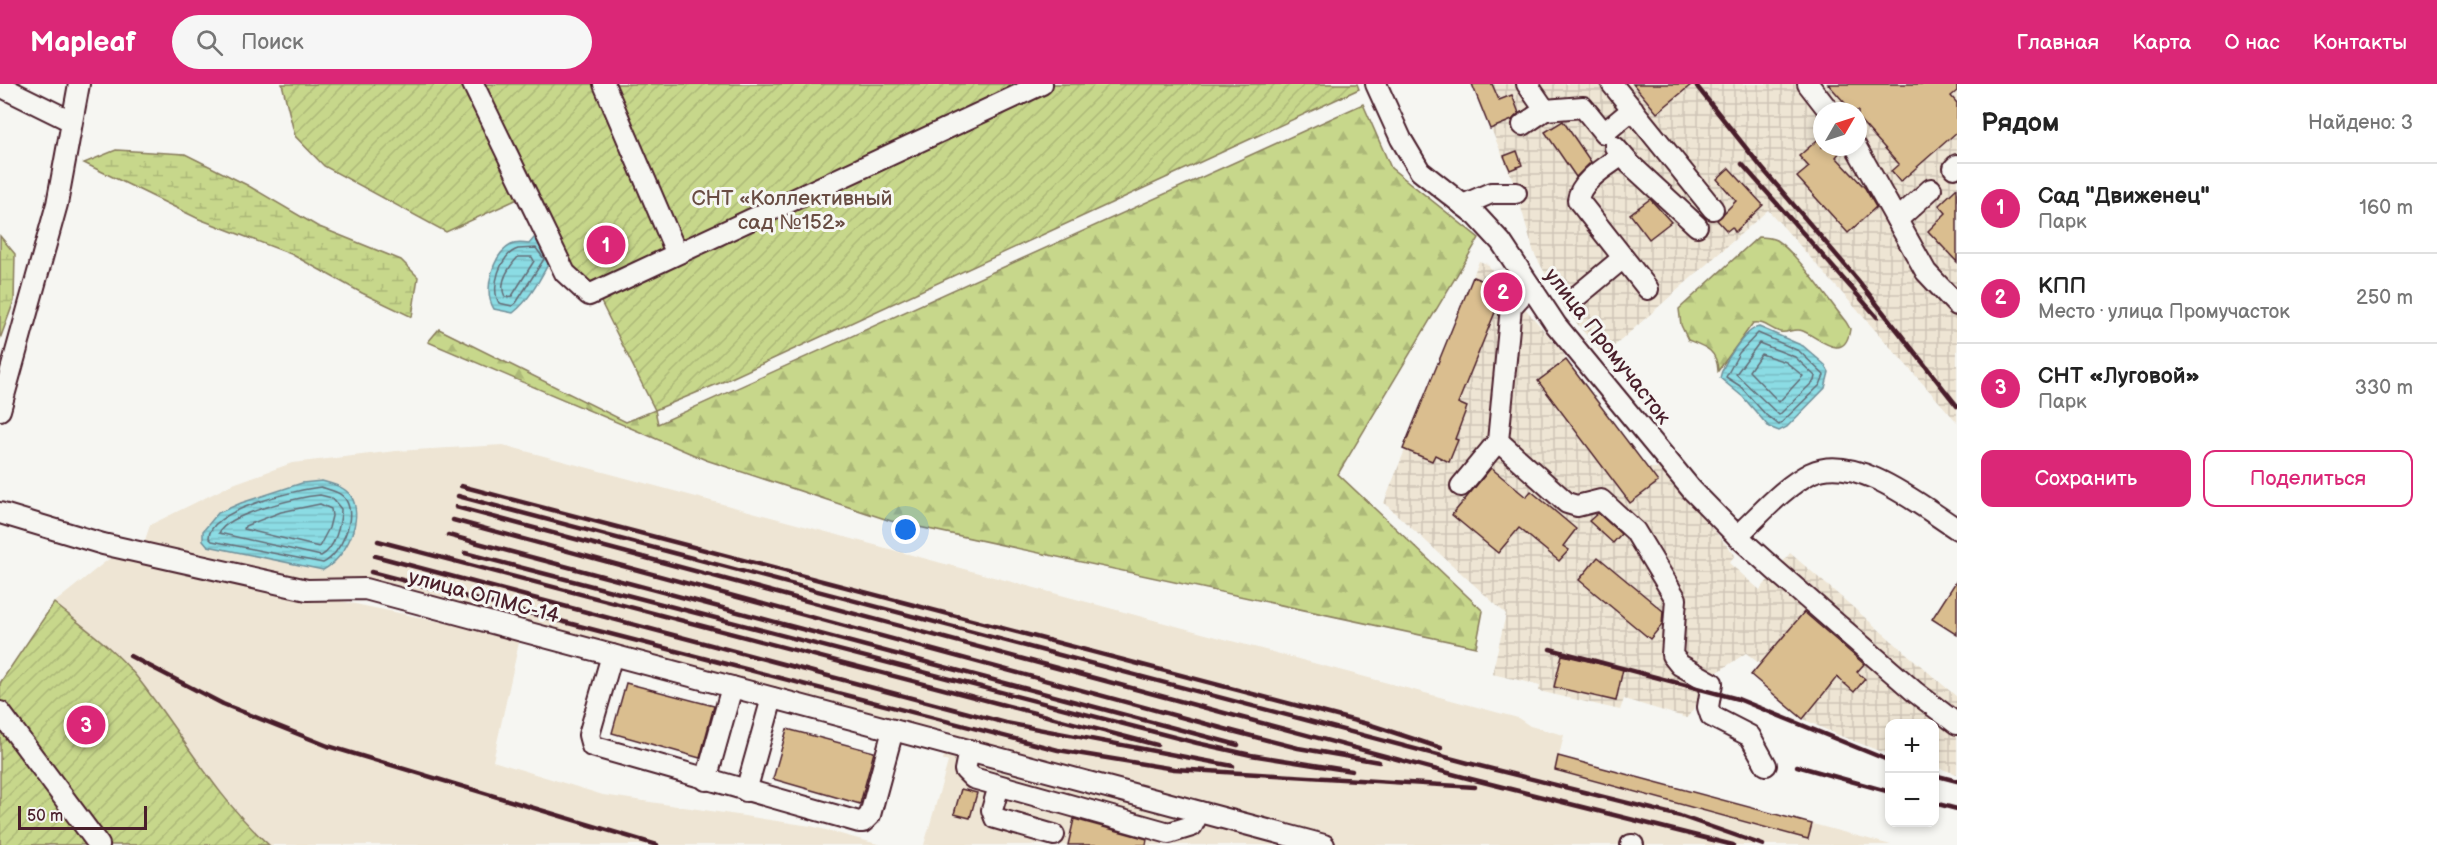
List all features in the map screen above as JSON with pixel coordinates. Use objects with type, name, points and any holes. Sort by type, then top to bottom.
[{"type":"street","points":[[0,410],[57,204],[79,84]]},
{"type":"street","points":[[473,84],[566,273],[589,295],[676,252],[1042,84]]},
{"type":"street","points":[[604,84],[676,252]]},
{"type":"street","name":"улица Промучасток","points":[[1376,84],[1401,139],[1420,171],[1463,205],[1501,242],[1556,325],[1692,490],[1737,536],[1776,571],[1915,692],[1957,724]]},
{"type":"street","points":[[1527,84],[1545,110]]},
{"type":"street","points":[[1612,84],[1713,208]]},
{"type":"street","points":[[1808,84],[1822,102]]},
{"type":"street","points":[[0,87],[71,121]]},
{"type":"street","points":[[1523,125],[1545,110],[1583,107],[1622,155],[1697,226]]},
{"type":"street","points":[[1604,133],[1633,109]]},
{"type":"street","points":[[1622,155],[1584,185],[1579,192],[1578,200],[1648,289]]},
{"type":"street","points":[[1861,156],[1926,272],[1957,304]]},
{"type":"street","points":[[1897,220],[1931,189]]},
{"type":"street","points":[[1463,205],[1483,195],[1516,193]]},
{"type":"street","points":[[1576,297],[1623,258]]},
{"type":"street","points":[[1461,486],[1498,441],[1511,307],[1530,286]]},
{"type":"street","points":[[1498,441],[1567,503],[1577,506],[1600,500],[1635,531],[1676,599],[1672,655],[1680,665],[1712,683],[1708,712],[1711,716],[1750,736],[1766,765]]},
{"type":"street","points":[[1737,536],[1798,481],[1826,469],[1860,473],[1877,480],[1957,530]]},
{"type":"street","name":"улица ОПМС-14","points":[[0,513],[103,544],[307,590],[364,589],[1199,812],[1300,842],[1324,845]]},
{"type":"street","points":[[612,655],[589,735],[592,746],[746,791],[863,822],[870,815],[893,730]]},
{"type":"street","points":[[706,780],[732,687]]},
{"type":"street","points":[[746,791],[772,698]]},
{"type":"street","points":[[2,718],[99,845]]},
{"type":"street","points":[[961,748],[968,775],[1167,839],[1192,826],[1199,812]]},
{"type":"street","points":[[999,786],[992,810],[995,818],[1054,835]]},
{"type":"shaded area","points":[[1472,84],[1957,84],[1957,422],[1768,210],[1603,356],[1563,306],[1534,253],[1514,183]]},
{"type":"shaded area","points":[[1479,261],[1487,264],[1564,354],[1566,361],[1647,468],[1661,468],[1735,555],[1729,563],[1760,590],[1790,553],[1957,697],[1957,774],[1939,768],[1939,719],[1885,719],[1885,753],[1882,752],[1803,719],[1751,675],[1760,664],[1746,653],[1712,676],[1703,695],[1687,718],[1624,699],[1620,710],[1539,691],[1540,685],[1492,674],[1506,614],[1384,503]]},
{"type":"shaded area","points":[[503,445],[1518,718],[1530,726],[1564,735],[1559,756],[1891,845],[924,845],[948,762],[943,760],[946,749],[952,747],[954,733],[144,543],[150,525],[233,484],[292,463],[396,451]]},
{"type":"shaded area","points":[[115,554],[520,638],[493,761],[603,795],[811,826],[881,845],[269,845],[250,827],[214,784],[135,674],[54,603]]},
{"type":"green space","name":"СНТ «Коллективный сад №152»","points":[[282,84],[1357,84],[1359,89],[727,380],[655,410],[599,298],[587,299],[520,198],[446,232],[324,166],[295,136]]},
{"type":"green space","points":[[1363,104],[1391,168],[1479,238],[1338,474],[1483,611],[1476,647],[891,521],[706,460],[428,342],[439,329],[626,422],[655,410],[658,424]]},
{"type":"green space","points":[[116,150],[185,154],[247,185],[317,226],[401,260],[418,277],[412,317],[362,293],[291,254],[199,219],[84,163]]},
{"type":"green space","points":[[0,236],[15,254],[14,301],[0,339]]},
{"type":"green space","points":[[1758,237],[1776,240],[1794,256],[1846,322],[1850,329],[1847,340],[1843,345],[1830,346],[1800,330],[1780,332],[1764,324],[1753,323],[1718,371],[1713,354],[1688,340],[1681,325],[1679,309]]},
{"type":"green space","points":[[54,603],[127,666],[215,785],[269,845],[0,845],[0,710],[3,703],[0,700],[0,683]]},
{"type":"water","points":[[534,238],[551,259],[530,295],[519,308],[513,313],[494,309],[489,293],[494,265],[504,250],[511,245],[529,244]]},
{"type":"water","points":[[1759,327],[1803,346],[1825,365],[1829,372],[1825,388],[1787,427],[1779,431],[1769,427],[1743,397],[1720,378],[1735,348],[1747,334]]},
{"type":"water","points":[[322,481],[338,486],[351,496],[356,516],[345,548],[331,565],[323,570],[208,546],[203,540],[203,531],[218,513],[302,483]]},
{"type":"building","points":[[1472,84],[1492,84],[1499,100],[1512,95],[1519,113],[1512,120],[1490,129]]},
{"type":"building","points":[[1633,84],[1692,84],[1657,113]]},
{"type":"building","points":[[1828,84],[1957,84],[1957,91],[1951,96],[1957,103],[1957,132],[1900,182],[1891,171],[1899,164],[1867,128],[1867,102],[1844,102]]},
{"type":"building","points":[[1563,121],[1591,162],[1576,177],[1545,132]]},
{"type":"building","points":[[1813,144],[1813,156],[1837,156],[1865,188],[1876,207],[1848,233],[1797,177],[1809,167],[1799,156]]},
{"type":"building","points":[[1517,151],[1522,165],[1510,170],[1504,156]]},
{"type":"building","points":[[1729,168],[1763,205],[1735,232],[1732,227],[1727,231],[1717,220],[1736,201],[1717,179]]},
{"type":"building","points":[[1957,188],[1957,262],[1928,231],[1946,213],[1939,205]]},
{"type":"building","points":[[1650,199],[1671,222],[1649,239],[1630,214]]},
{"type":"building","points":[[1473,277],[1509,291],[1498,305],[1458,403],[1467,407],[1449,462],[1435,455],[1432,461],[1403,449]]},
{"type":"building","points":[[1566,360],[1658,482],[1630,503],[1538,381]]},
{"type":"building","points":[[1491,468],[1526,497],[1531,491],[1576,529],[1563,546],[1569,550],[1559,561],[1519,528],[1498,553],[1452,515]]},
{"type":"building","points":[[1598,513],[1621,534],[1613,543],[1589,521]]},
{"type":"building","points":[[1598,557],[1663,611],[1662,625],[1650,639],[1579,580]]},
{"type":"building","points":[[1957,580],[1957,635],[1932,619]]},
{"type":"building","points":[[1804,612],[1864,664],[1857,672],[1865,679],[1854,692],[1837,677],[1803,719],[1751,675]]},
{"type":"building","points":[[1562,655],[1623,669],[1616,701],[1554,687]]},
{"type":"building","points":[[626,683],[714,706],[700,758],[612,733]]},
{"type":"building","points":[[787,729],[874,752],[860,804],[773,779]]},
{"type":"building","points":[[1558,756],[1812,824],[1808,839],[1555,770]]},
{"type":"building","points":[[961,789],[977,793],[970,818],[954,814]]},
{"type":"building","points":[[1074,819],[1147,839],[1146,845],[1068,845]]},
{"type":"railway","points":[[1695,84],[1762,168],[1857,279],[1957,406]]},
{"type":"railway","points":[[1742,164],[1877,317]]},
{"type":"railway","points":[[461,486],[1371,725],[1441,748]]},
{"type":"railway","points":[[458,496],[1472,764],[1680,816],[1763,845]]},
{"type":"railway","points":[[456,507],[1471,779],[1733,845]]},
{"type":"railway","points":[[453,520],[1236,732],[1298,748],[1379,762]]},
{"type":"railway","points":[[448,535],[1238,745]]},
{"type":"railway","points":[[378,541],[1157,745]]},
{"type":"railway","points":[[465,553],[1197,743],[1251,755],[1352,771]]},
{"type":"railway","points":[[375,556],[1006,723],[1233,766]]},
{"type":"railway","points":[[371,572],[1058,750],[1174,769],[1475,787]]},
{"type":"railway","points":[[1550,649],[1738,699],[1885,759]]},
{"type":"railway","points":[[130,656],[223,704],[328,746],[657,845]]},
{"type":"railway","points":[[1797,766],[1885,791]]},
{"type":"railway","points":[[1939,776],[1957,781]]},
{"type":"railway","points":[[1939,804],[1957,809]]},
{"type":"place","name":"Сад \"Движенец\"","points":[[606,245]]},
{"type":"place","name":"КПП","points":[[1503,292]]},
{"type":"place","name":"СНТ «Луговой»","points":[[86,725]]}]
